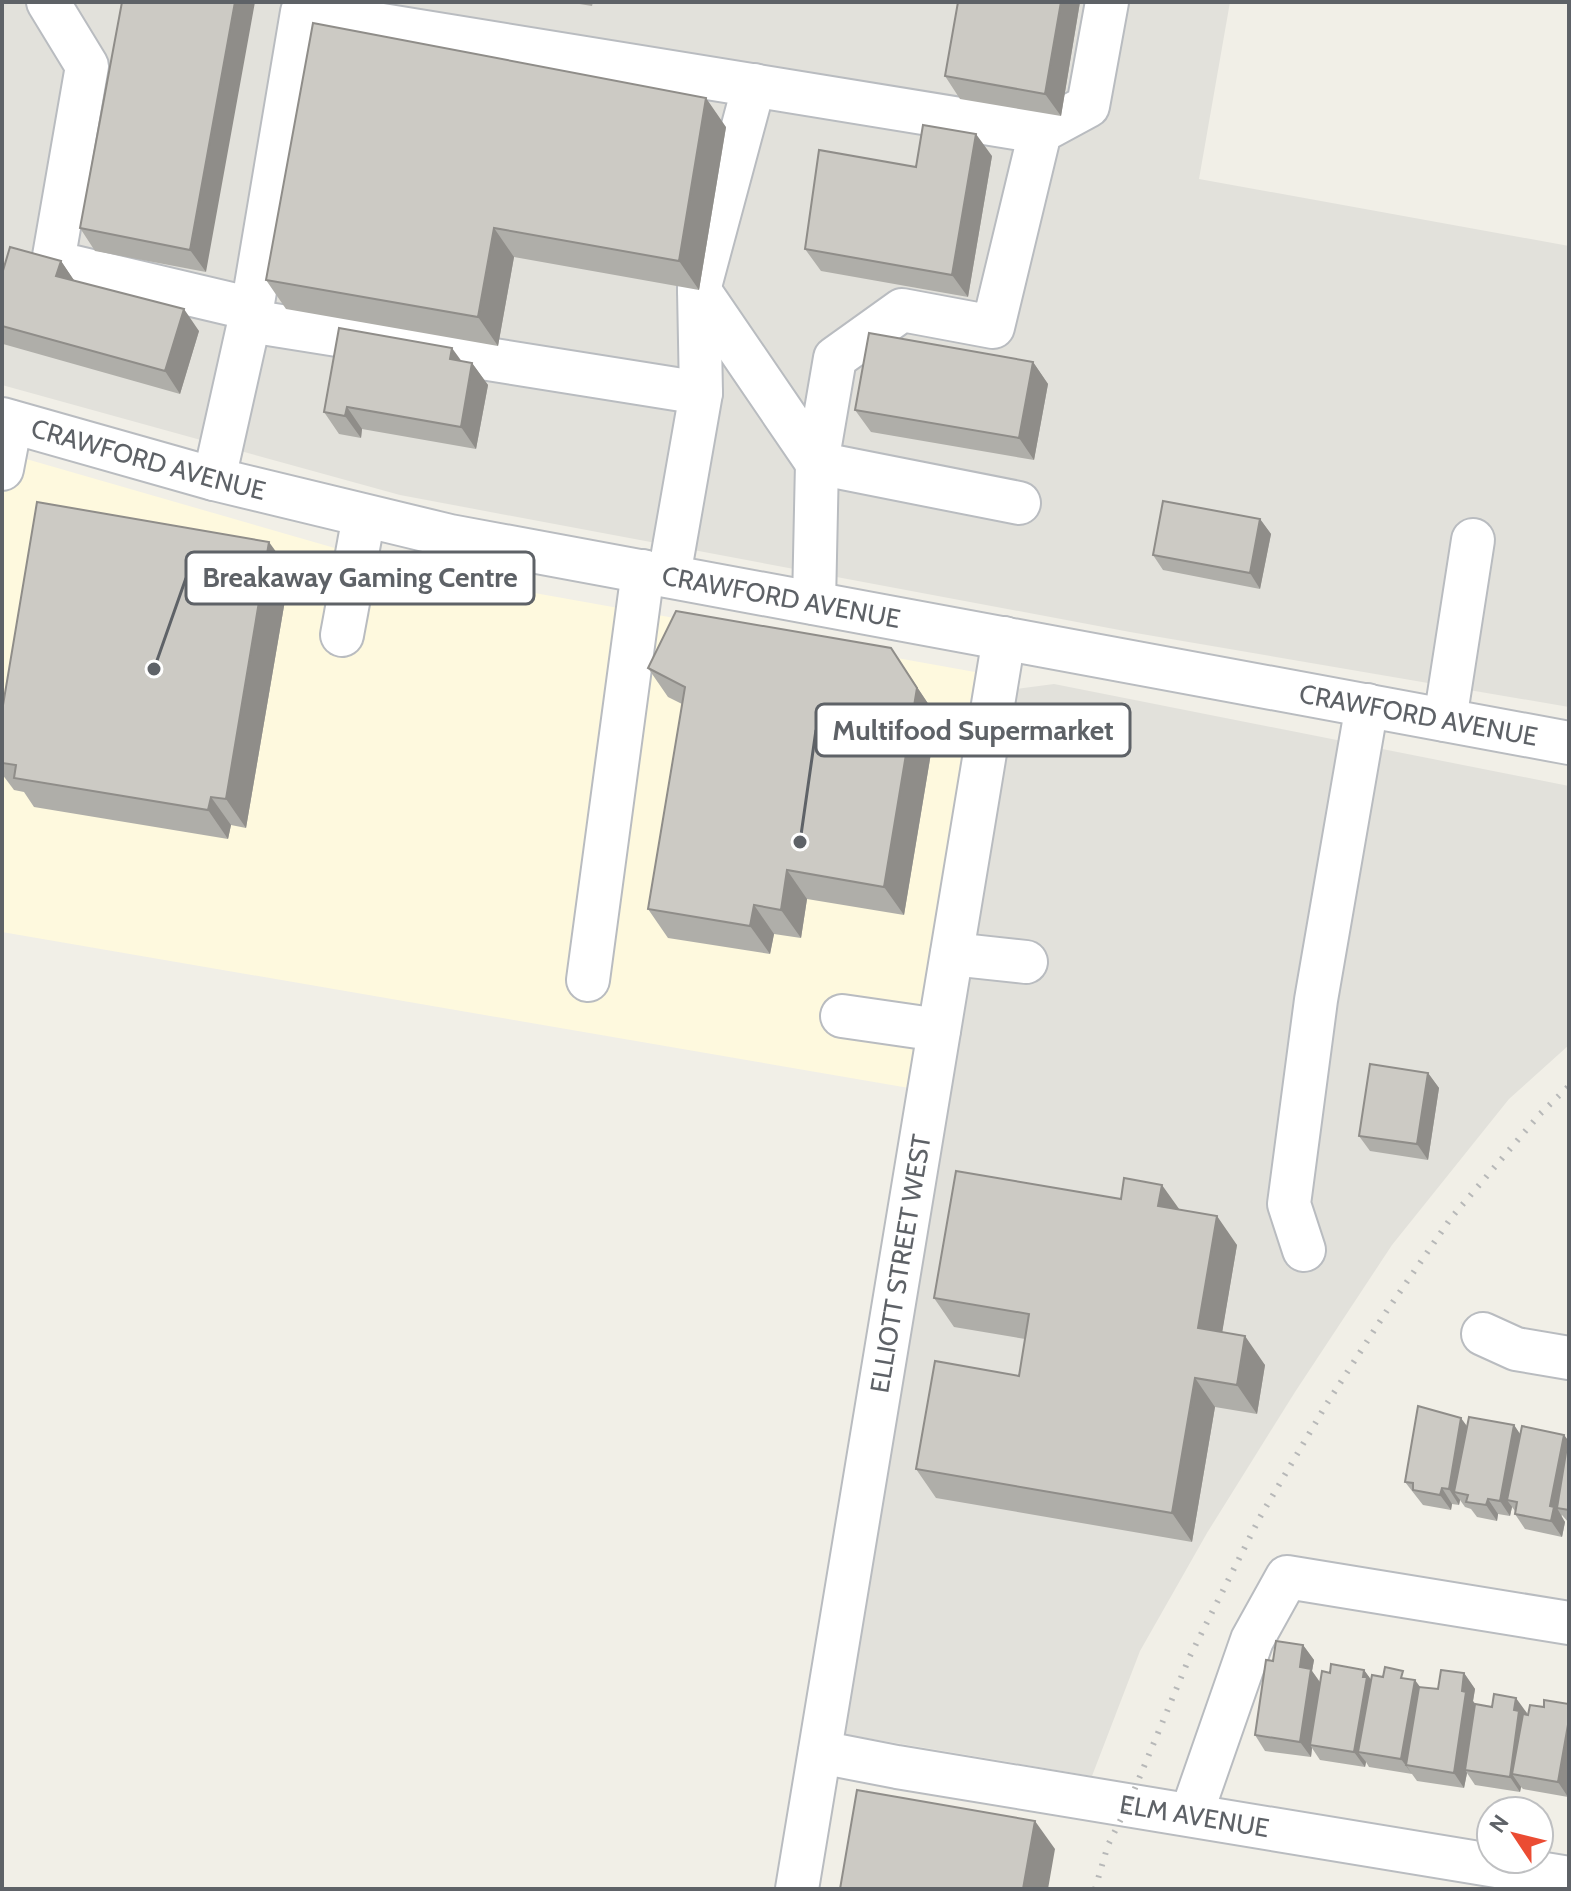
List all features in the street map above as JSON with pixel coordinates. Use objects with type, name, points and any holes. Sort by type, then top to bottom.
[{"type":"street","points":[[48,2],[87,66],[53,262],[251,315],[701,393]]},
{"type":"street","points":[[214,479],[251,315],[302,12],[1040,132],[1088,106],[1107,2]]},
{"type":"street","points":[[588,980],[656,574],[701,393],[699,290],[754,85]]},
{"type":"street","points":[[814,603],[817,463],[835,358],[902,310],[993,327],[1040,132]]},
{"type":"street","points":[[699,290],[817,463],[1019,503]]},
{"type":"street","points":[[2,469],[6,420]]},
{"type":"street","name":"CRAWFORD AVENUE","points":[[6,420],[214,479],[450,536],[1569,743]]},
{"type":"street","points":[[342,635],[364,516]]},
{"type":"street","points":[[1445,720],[1473,540]]},
{"type":"street","name":"ELLIOTT STREET WEST","points":[[797,1889],[1004,638]]},
{"type":"street","points":[[1304,1250],[1289,1204],[1316,1000],[1367,705]]},
{"type":"street","points":[[952,954],[1026,962]]},
{"type":"street","points":[[842,1016],[939,1030]]},
{"type":"street","points":[[1483,1334],[1516,1349],[1569,1358]]},
{"type":"street","points":[[1191,1815],[1252,1640],[1287,1577],[1569,1623]]},
{"type":"street","name":"ELM AVENUE","points":[[820,1752],[1569,1878]]},
{"type":"shaded area","points":[[2,2],[1230,2],[1199,179],[1569,246],[1569,707],[1130,632],[400,495],[2,385]]},
{"type":"shaded area","points":[[2,452],[418,572],[975,672],[909,1088],[2,932]]},
{"type":"shaded area","points":[[1054,684],[1569,786],[1569,1045],[1509,1099],[1392,1245],[1295,1392],[1207,1533],[1140,1651],[1092,1776],[824,1731],[1016,689]]},
{"type":"building","points":[[122,2],[235,2],[190,250],[80,228]]},
{"type":"building","points":[[958,2],[1061,2],[1045,94],[945,76]]},
{"type":"building","points":[[313,23],[706,98],[679,261],[494,228],[478,317],[266,280]]},
{"type":"building","points":[[923,125],[976,134],[952,275],[805,249],[819,150],[916,167]]},
{"type":"building","points":[[10,247],[61,261],[56,276],[184,309],[165,371],[2,326],[2,274]]},
{"type":"building","points":[[339,328],[452,348],[450,359],[472,363],[461,427],[347,407],[345,416],[324,412]]},
{"type":"building","points":[[869,333],[1033,362],[1019,438],[855,410]]},
{"type":"building","points":[[1163,501],[1260,519],[1250,573],[1153,555]]},
{"type":"building","points":[[37,502],[269,542],[226,799],[211,797],[208,810],[14,778],[16,765],[2,763],[2,711]]},
{"type":"building","points":[[676,611],[891,648],[917,688],[884,887],[787,870],[781,910],[754,905],[750,926],[648,909],[685,687],[648,668]]},
{"type":"building","points":[[1370,1064],[1428,1073],[1417,1144],[1359,1136]]},
{"type":"building","points":[[956,1171],[1121,1199],[1124,1178],[1162,1185],[1158,1206],[1217,1216],[1198,1328],[1245,1336],[1237,1385],[1195,1378],[1172,1513],[916,1469],[935,1361],[1019,1376],[1029,1314],[934,1298]]},
{"type":"building","points":[[1418,1406],[1461,1418],[1449,1489],[1442,1488],[1440,1495],[1413,1490],[1413,1483],[1405,1482]]},
{"type":"building","points":[[1469,1417],[1514,1425],[1500,1501],[1488,1499],[1486,1505],[1466,1502],[1468,1495],[1454,1492]]},
{"type":"building","points":[[1522,1426],[1564,1435],[1550,1506],[1554,1507],[1551,1521],[1515,1514],[1517,1502],[1507,1500]]},
{"type":"building","points":[[1569,1434],[1569,1510],[1557,1508]]},
{"type":"building","points":[[1276,1641],[1303,1645],[1300,1667],[1311,1669],[1300,1742],[1255,1735],[1266,1660],[1273,1661]]},
{"type":"building","points":[[1331,1664],[1364,1670],[1363,1677],[1367,1677],[1354,1752],[1310,1745],[1322,1671],[1330,1673]]},
{"type":"building","points":[[1385,1667],[1403,1671],[1401,1678],[1415,1680],[1401,1759],[1358,1752],[1372,1675],[1383,1677]]},
{"type":"building","points":[[1441,1670],[1464,1673],[1462,1691],[1466,1692],[1454,1773],[1406,1765],[1419,1687],[1438,1689]]},
{"type":"building","points":[[1494,1694],[1516,1698],[1514,1710],[1519,1711],[1510,1777],[1465,1770],[1475,1704],[1492,1707]]},
{"type":"building","points":[[1544,1700],[1569,1704],[1558,1782],[1512,1774],[1523,1714],[1528,1715],[1530,1705],[1544,1707]]},
{"type":"building","points":[[857,1790],[1035,1821],[1023,1889],[840,1889]]},
{"type":"railway","points":[[1095,1889],[1108,1845],[1128,1805],[1190,1656],[1260,1517],[1326,1405],[1451,1218],[1540,1114],[1569,1086]]},
{"type":"place","name":"Breakaway Gaming Centre","points":[[154,669]]},
{"type":"place","name":"Multifood Supermarket","points":[[800,842]]}]
